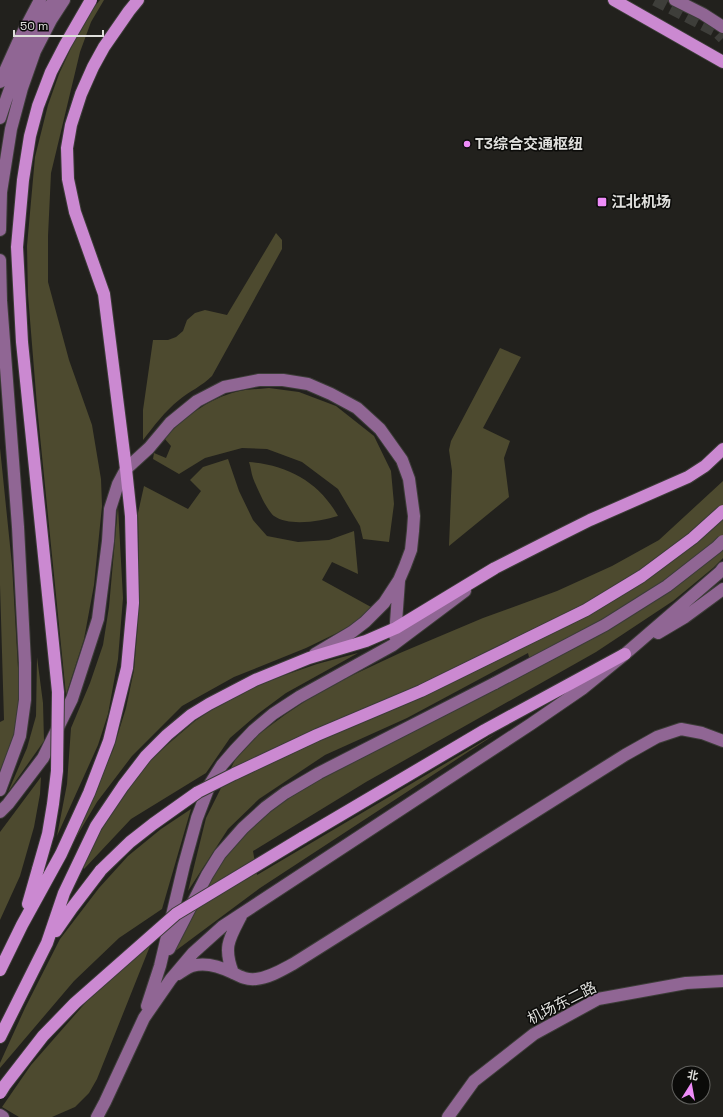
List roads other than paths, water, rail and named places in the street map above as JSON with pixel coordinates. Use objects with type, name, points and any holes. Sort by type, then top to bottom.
[{"type":"highway","points":[[22,925],[48,834],[53,804],[57,770],[58,692],[22,342],[17,247],[23,180],[30,136],[38,106],[51,72],[91,0]]},
{"type":"highway","points":[[0,970],[22,925],[61,854],[89,794],[109,741],[127,668],[133,603],[131,516],[126,469],[104,294],[75,212],[68,179],[67,148],[71,125],[79,100],[93,67],[104,47],[138,0]]},
{"type":"highway","points":[[614,0],[723,62]]},
{"type":"highway","points":[[0,1037],[47,943],[64,893],[96,826],[123,786],[146,756],[167,735],[191,715],[255,680],[309,658],[366,641],[396,628],[495,568],[590,520],[688,477],[705,466],[723,449]]},
{"type":"highway","points":[[47,943],[101,870],[130,842],[198,792],[316,735],[421,691],[586,610],[642,576],[693,538],[723,510]]},
{"type":"highway","points":[[0,1093],[43,1036],[75,1003],[176,914],[485,730],[625,654]]},
{"type":"main road","points":[[0,82],[19,40],[40,0]]},
{"type":"main road","points":[[0,118],[25,52],[54,0]]},
{"type":"main road","points":[[0,230],[1,192],[11,129],[22,88],[35,51],[51,20],[64,0]]},
{"type":"main road","points":[[675,0],[703,14],[723,27]]},
{"type":"main road","points":[[0,260],[1,301],[18,535],[25,663],[25,700],[20,736],[0,790]]},
{"type":"main road","points":[[0,812],[8,804],[43,758],[72,699],[98,618],[108,541],[110,510],[118,484],[126,469],[148,448],[170,423],[197,401],[224,387],[259,380],[283,380],[308,384],[331,394],[357,408],[380,429],[402,460],[409,479],[414,516],[411,550],[399,580],[384,603],[366,622],[309,658]]},
{"type":"main road","points":[[705,466],[723,456]]},
{"type":"main road","points":[[160,966],[207,875],[220,854],[243,828],[266,807],[285,793],[319,773],[605,625],[667,586],[723,541]]},
{"type":"main road","points":[[97,1117],[144,1018],[160,966],[197,818],[210,784],[222,765],[254,730],[273,714],[299,697],[393,646],[495,568]]},
{"type":"main road","points":[[144,1018],[170,978],[193,953],[224,926],[582,689],[625,654],[723,568]]},
{"type":"main road","points":[[393,646],[396,628],[399,580]]},
{"type":"main road","points":[[625,654],[685,617],[723,589]]},
{"type":"main road","points":[[170,978],[197,964],[215,966],[247,979],[257,979],[275,973],[293,964],[657,737],[681,729],[702,733],[723,741]]},
{"type":"main road","points":[[233,973],[228,957],[228,942],[242,914]]},
{"type":"main road","name":"机场东二路","points":[[448,1117],[474,1081],[534,1034],[598,999],[686,983],[723,981]]},
{"type":"main road","points":[[88,1117],[107,1098]]},
{"type":"tunnel","points":[[655,0],[717,32],[723,38]]},
{"type":"place","name":"T3综合交通枢纽","points":[[467,144]]},
{"type":"place","name":"江北机场","points":[[602,202]]}]
